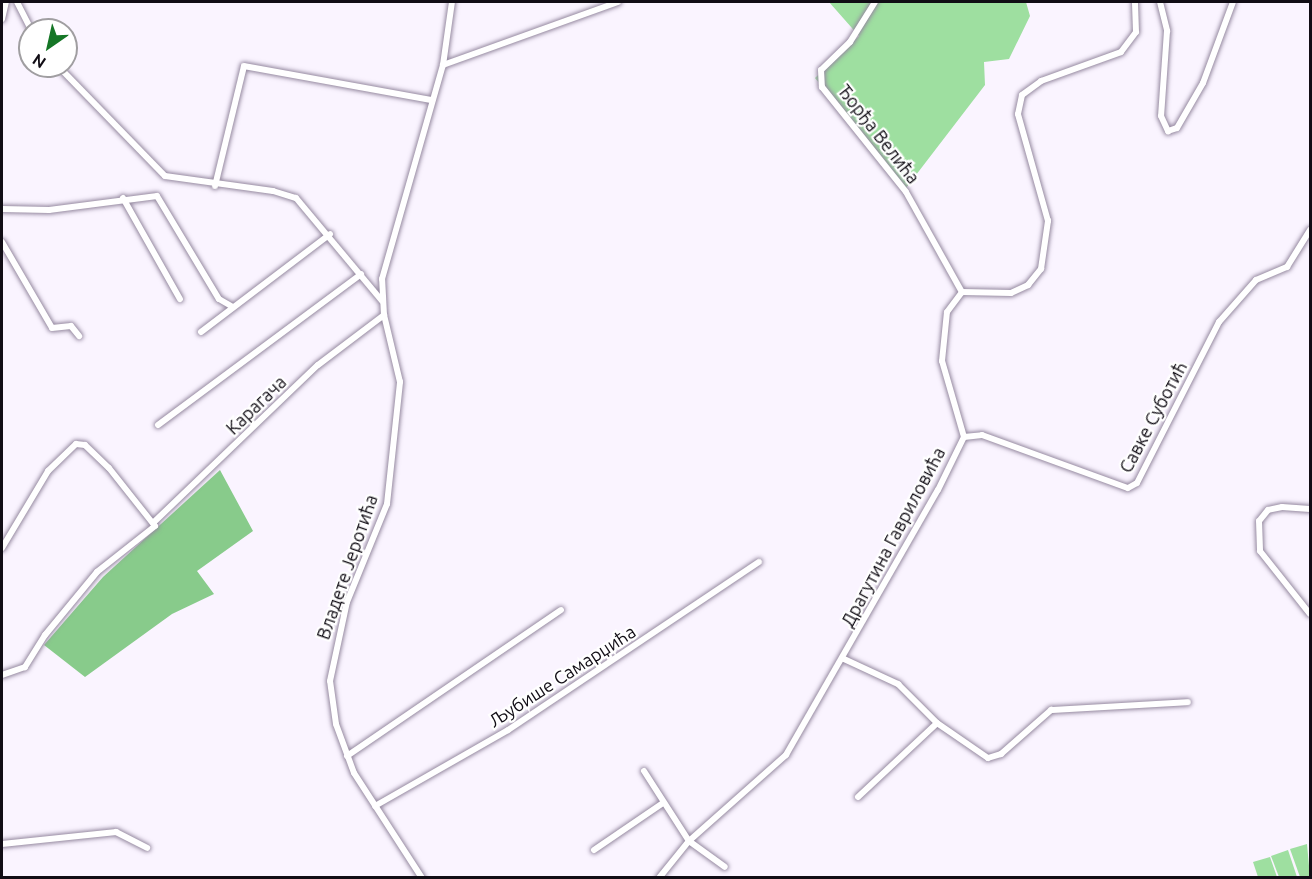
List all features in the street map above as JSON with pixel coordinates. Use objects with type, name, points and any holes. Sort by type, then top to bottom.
[{"type":"street","points":[[2,20],[6,2]]},
{"type":"street","points":[[17,2],[25,18]]},
{"type":"street","name":"Владете Јеротића","points":[[422,878],[375,806],[347,756],[330,695],[333,651],[362,559],[387,504],[399,422],[400,382],[382,301],[389,242],[443,65],[452,2]]},
{"type":"street","points":[[443,65],[618,2]]},
{"type":"street","name":"Ђорђа Велића","points":[[875,2],[850,42],[821,70],[822,87],[906,192],[962,292]]},
{"type":"street","points":[[962,292],[1011,293],[1028,285],[1041,269],[1048,220],[1018,114],[1022,95],[1041,81],[1121,52],[1136,32],[1135,2]]},
{"type":"street","points":[[1160,2],[1167,32],[1161,116],[1168,131],[1177,128],[1203,83],[1233,2]]},
{"type":"street","points":[[215,186],[244,66],[431,100]]},
{"type":"street","points":[[69,78],[158,172],[175,180],[273,191],[296,198],[330,234],[382,301]]},
{"type":"street","points":[[2,209],[49,210],[123,198],[157,196],[219,299],[233,307]]},
{"type":"street","points":[[123,198],[180,299]]},
{"type":"street","name":"Савке Суботић","points":[[964,437],[982,435],[1128,488],[1137,483],[1219,322],[1256,280],[1287,267],[1311,230]]},
{"type":"street","points":[[201,332],[330,234]]},
{"type":"street","points":[[2,242],[52,328],[71,326],[79,336]]},
{"type":"street","points":[[158,426],[361,274]]},
{"type":"street","name":"Драгутина Гавриловића","points":[[659,878],[689,840],[786,755],[844,658],[964,437],[942,361],[941,333],[946,312],[962,292]]},
{"type":"street","name":"Карагача","points":[[2,675],[25,668],[67,606],[97,572],[152,532],[153,523],[318,365],[384,315]]},
{"type":"street","points":[[2,548],[48,471],[76,444],[85,444],[109,468],[153,523]]},
{"type":"street","points":[[1311,509],[1282,507],[1268,510],[1259,521],[1260,551],[1311,614]]},
{"type":"street","name":"Љубише Самарџића","points":[[375,806],[508,730],[759,562]]},
{"type":"street","points":[[347,756],[561,610]]},
{"type":"street","points":[[844,658],[897,684],[937,723],[988,759],[1001,754],[1051,710],[1188,702]]},
{"type":"street","points":[[858,796],[937,723]]},
{"type":"street","points":[[644,771],[689,840],[725,867]]},
{"type":"street","points":[[594,850],[663,803]]},
{"type":"street","points":[[2,844],[116,832],[147,848]]},
{"type":"green space","points":[[829,2],[1026,2],[1030,16],[1009,59],[984,62],[985,85],[906,188],[815,78],[859,36]]},
{"type":"green space","points":[[220,470],[253,531],[197,571],[214,594],[172,614],[85,677],[44,645],[103,577]]},
{"type":"green space","points":[[1307,844],[1310,877],[1300,877],[1290,849]]},
{"type":"green space","points":[[1288,850],[1297,877],[1279,877],[1271,856]]},
{"type":"green space","points":[[1270,857],[1277,877],[1258,877],[1253,862]]}]
